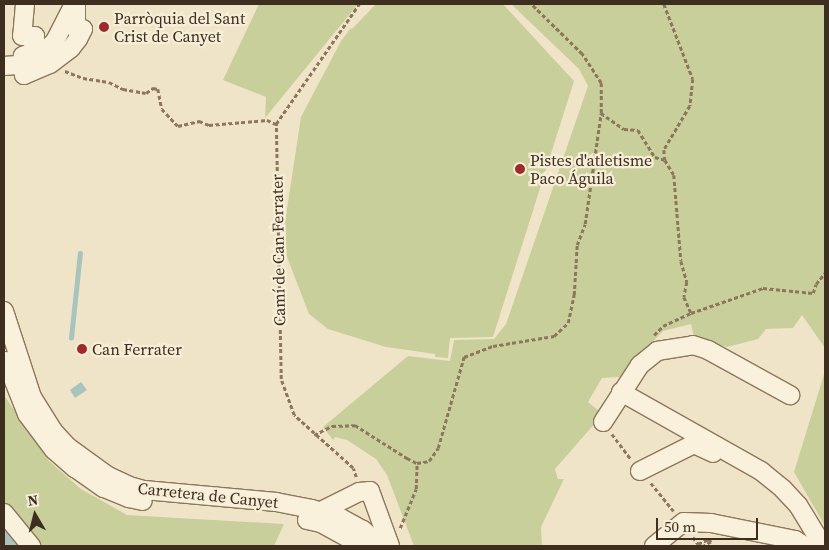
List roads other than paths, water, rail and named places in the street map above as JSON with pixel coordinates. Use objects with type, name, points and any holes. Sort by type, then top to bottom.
[{"type":"street","points":[[23,63],[23,56],[30,53],[35,46],[35,36],[22,36],[25,4]]},
{"type":"street","points":[[4,66],[23,63],[42,54],[55,41],[75,4]]},
{"type":"street","points":[[4,321],[14,365],[7,373]]},
{"type":"street","name":"Carretera de Canyet","points":[[4,321],[32,397],[48,422],[68,446],[108,476],[129,486],[144,490],[276,502],[320,511],[352,524],[381,546]]},
{"type":"street","points":[[603,422],[640,365],[657,351],[693,345],[708,350],[790,395]]},
{"type":"street","name":"Carretera de Canyet","points":[[4,352],[7,373],[23,407],[44,438],[65,461],[104,488],[129,498],[146,502],[281,512],[321,523],[363,546]]},
{"type":"street","points":[[622,392],[742,459],[783,488],[798,506],[823,546]]},
{"type":"street","points":[[640,471],[694,444],[728,460],[742,459]]},
{"type":"street","points":[[320,511],[354,494],[370,491],[394,538]]},
{"type":"street","points":[[354,494],[346,516],[352,524],[355,534],[369,546]]},
{"type":"street","points":[[281,512],[288,509],[319,516],[345,525],[359,523],[373,512],[375,504]]},
{"type":"street","points":[[4,513],[31,546]]},
{"type":"street","points":[[654,546],[684,522],[711,523],[795,540],[805,546]]},
{"type":"water","points":[[81,382],[87,390],[75,398],[70,390]]},
{"type":"waterway","points":[[71,338],[80,253]]},
{"type":"waterway","points":[[4,537],[10,546]]},
{"type":"place","name":"Parròquia del Sant Crist de Canyet","points":[[104,27]]},
{"type":"place","name":"Pistes d'atletisme Paco Águila","points":[[520,169]]},
{"type":"place","name":"Can Ferrater","points":[[82,349]]}]
